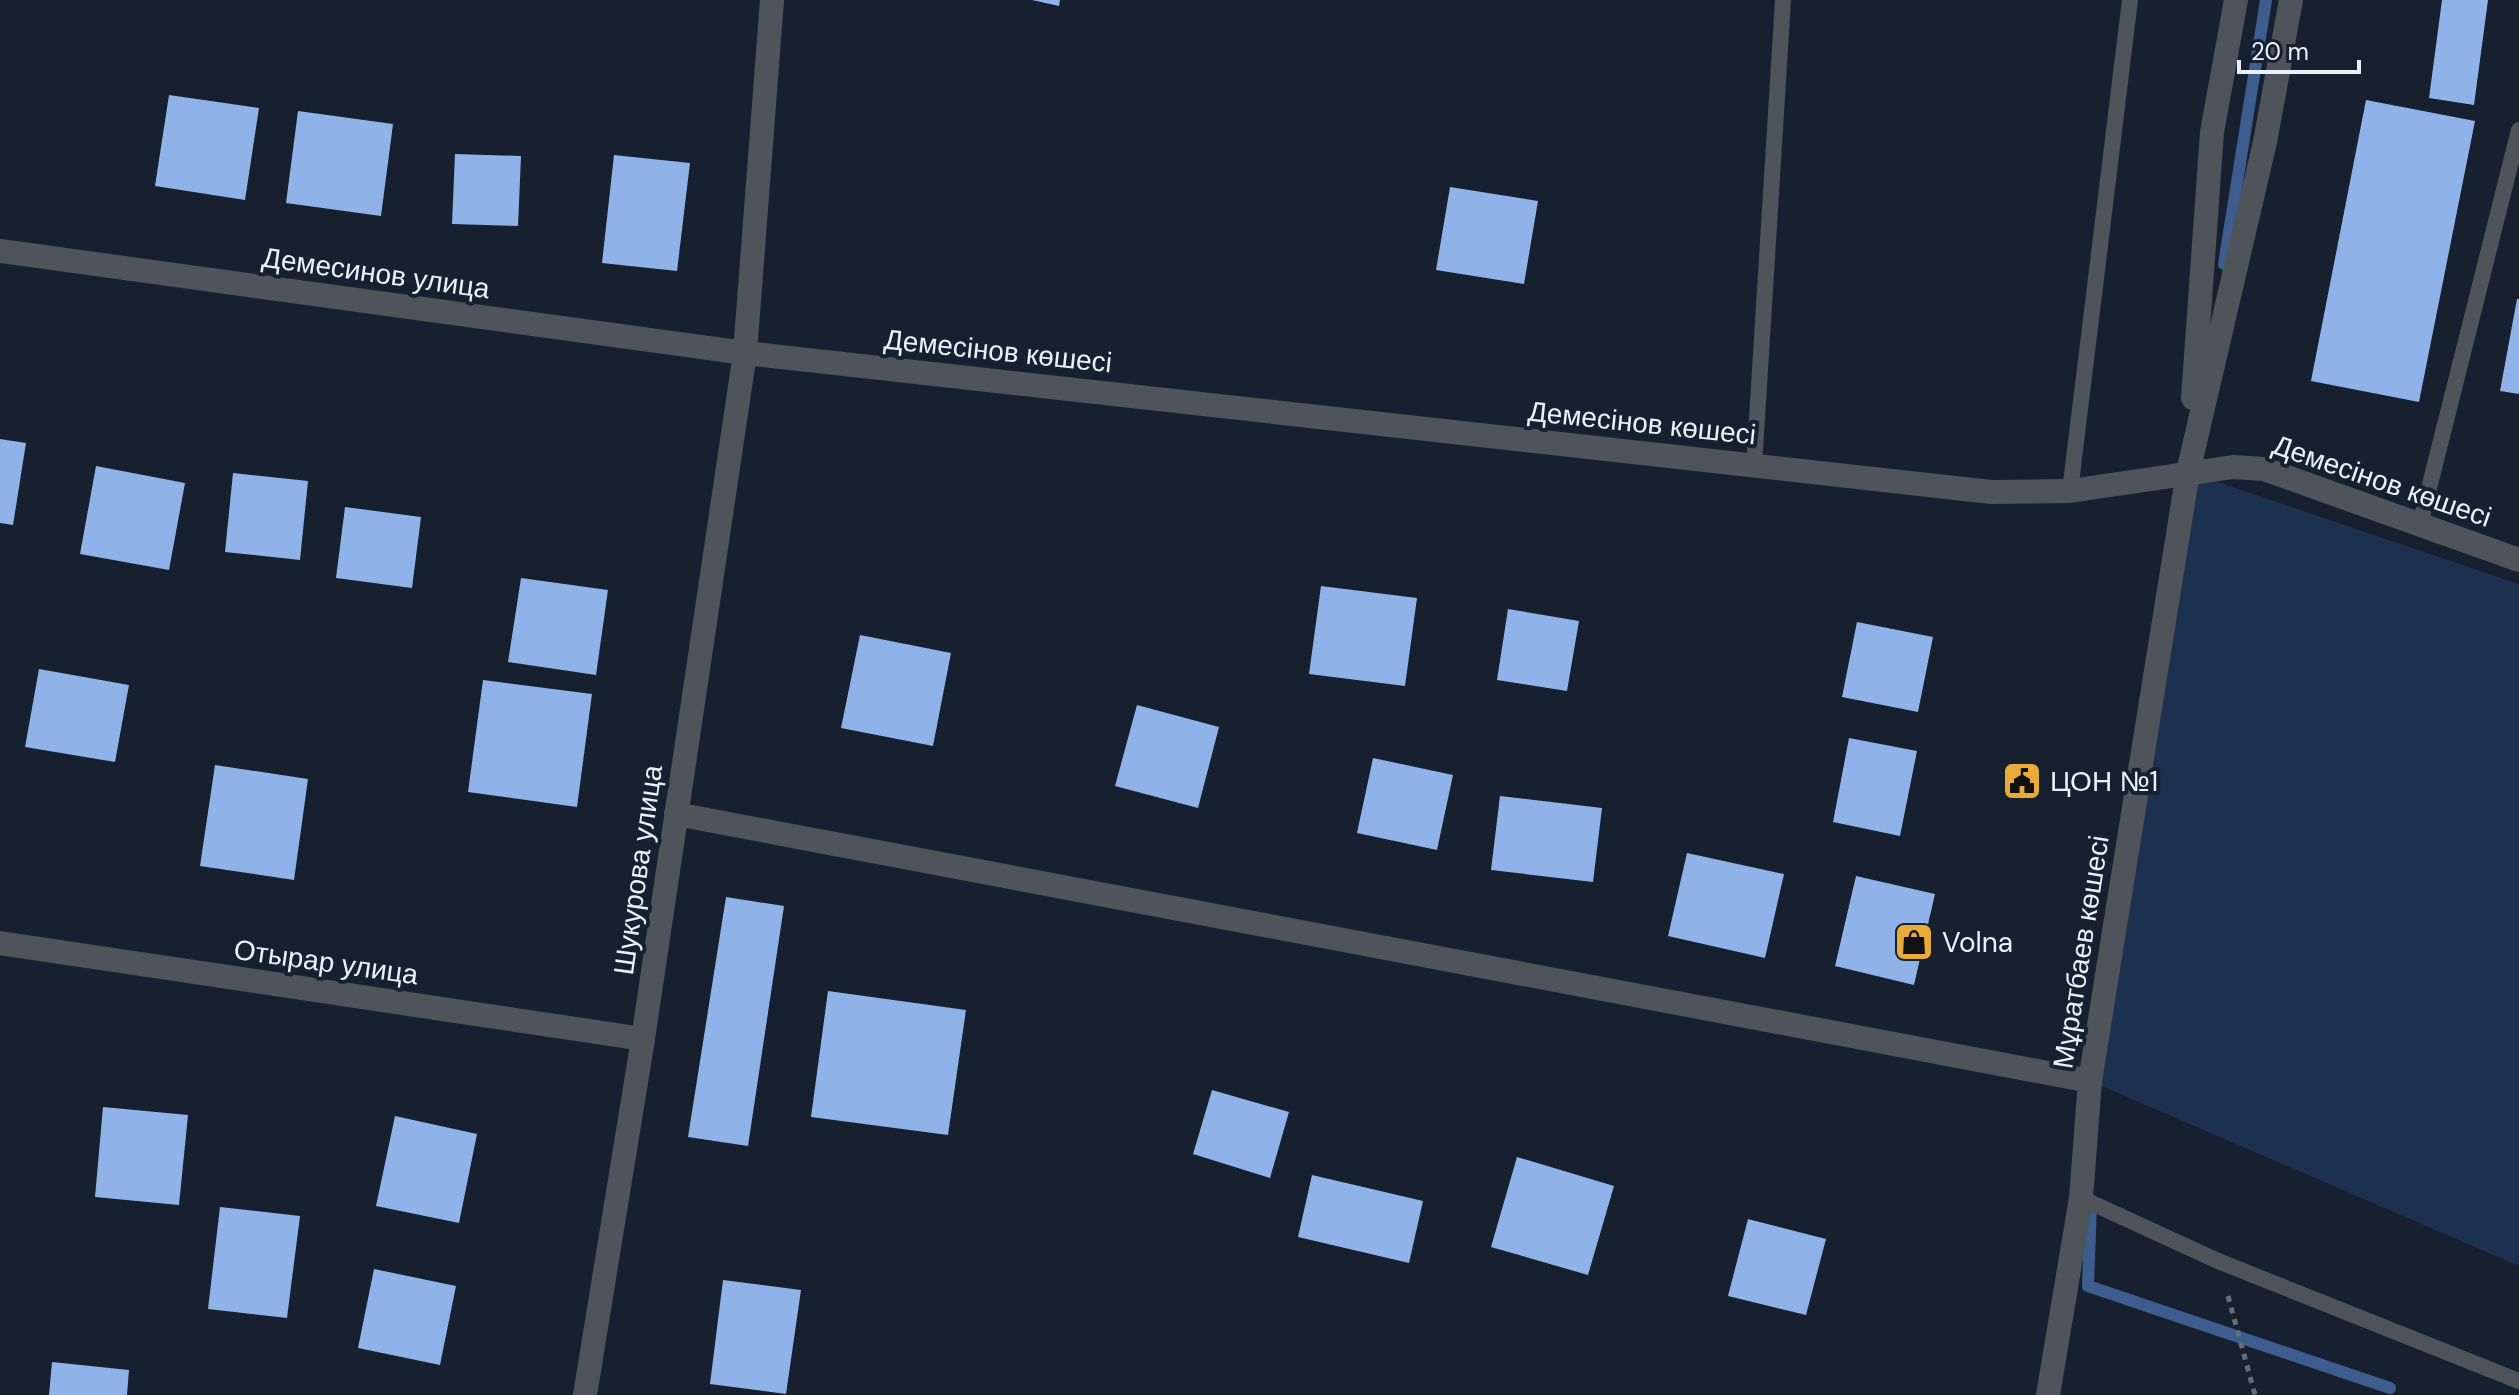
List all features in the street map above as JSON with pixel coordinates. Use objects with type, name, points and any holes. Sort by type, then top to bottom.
[{"type":"street","name":"Шукурова улица","points":[[585,1395],[643,1039],[745,353],[772,0]]},
{"type":"street","points":[[2188,472],[2212,132],[2236,0]]},
{"type":"street","points":[[2188,472],[2265,142],[2291,0]]},
{"type":"street","name":"Демесинов улица","points":[[0,251],[745,353]]},
{"type":"street","name":"Демесінов көшесі","points":[[745,353],[1991,492],[2070,491],[2188,472],[2233,467],[2264,469],[2519,560]]},
{"type":"street","name":"Мұратбаев көшесі","points":[[2048,1395],[2081,1198],[2090,1081],[2188,472]]},
{"type":"street","points":[[676,814],[2090,1081]]},
{"type":"street","name":"Отырар улица","points":[[0,943],[643,1039]]},
{"type":"lane","points":[[1754,466],[1783,0]]},
{"type":"lane","points":[[2070,491],[2130,0]]},
{"type":"lane","points":[[2420,524],[2519,130]]},
{"type":"lane","points":[[2081,1198],[2218,1261],[2519,1381]]},
{"type":"path","points":[[2218,1261],[2255,1395]]},
{"type":"shaded area","points":[[2188,472],[2519,584],[2519,1266],[2090,1081]]},
{"type":"building","points":[[1032,0],[1060,0],[1059,6]]},
{"type":"building","points":[[2442,0],[2488,0],[2474,105],[2429,98]]},
{"type":"building","points":[[169,95],[259,108],[245,200],[155,186]]},
{"type":"building","points":[[2366,100],[2475,121],[2419,402],[2311,381]]},
{"type":"building","points":[[298,111],[393,124],[381,216],[286,203]]},
{"type":"building","points":[[455,154],[521,156],[518,226],[452,224]]},
{"type":"building","points":[[614,155],[690,163],[677,271],[602,263]]},
{"type":"building","points":[[1450,187],[1538,201],[1524,284],[1436,270]]},
{"type":"building","points":[[2519,299],[2519,394],[2500,391]]},
{"type":"building","points":[[0,439],[26,443],[13,525],[0,523]]},
{"type":"building","points":[[96,466],[185,483],[169,570],[80,554]]},
{"type":"building","points":[[233,473],[308,481],[300,560],[225,552]]},
{"type":"building","points":[[345,507],[421,517],[412,588],[336,578]]},
{"type":"building","points":[[521,578],[608,590],[596,675],[508,662]]},
{"type":"building","points":[[1321,586],[1417,598],[1405,686],[1309,674]]},
{"type":"building","points":[[1508,609],[1579,621],[1567,691],[1497,680]]},
{"type":"building","points":[[1857,622],[1933,637],[1918,712],[1842,697]]},
{"type":"building","points":[[860,635],[951,653],[933,746],[841,728]]},
{"type":"building","points":[[39,669],[129,685],[115,762],[25,747]]},
{"type":"building","points":[[483,680],[592,694],[577,807],[468,792]]},
{"type":"building","points":[[1137,705],[1219,727],[1198,808],[1115,786]]},
{"type":"building","points":[[1849,738],[1917,751],[1900,836],[1833,822]]},
{"type":"building","points":[[1373,758],[1453,775],[1437,850],[1357,833]]},
{"type":"building","points":[[215,765],[308,779],[294,880],[200,866]]},
{"type":"building","points":[[1500,796],[1602,808],[1593,882],[1491,870]]},
{"type":"building","points":[[1687,853],[1784,874],[1765,958],[1668,936]]},
{"type":"building","points":[[1856,876],[1935,894],[1914,985],[1835,966]]},
{"type":"building","points":[[726,897],[784,906],[748,1146],[688,1137]]},
{"type":"building","points":[[828,991],[966,1010],[948,1135],[811,1117]]},
{"type":"building","points":[[1212,1090],[1289,1112],[1270,1178],[1193,1154]]},
{"type":"building","points":[[103,1107],[188,1115],[179,1205],[95,1197]]},
{"type":"building","points":[[395,1116],[477,1134],[459,1223],[376,1206]]},
{"type":"building","points":[[1517,1157],[1614,1186],[1588,1275],[1491,1247]]},
{"type":"building","points":[[1312,1175],[1423,1201],[1409,1263],[1298,1237]]},
{"type":"building","points":[[220,1207],[300,1216],[287,1318],[208,1309]]},
{"type":"building","points":[[1748,1219],[1826,1239],[1806,1315],[1728,1296]]},
{"type":"building","points":[[374,1269],[456,1286],[440,1365],[358,1348]]},
{"type":"building","points":[[723,1280],[801,1290],[786,1394],[710,1384]]},
{"type":"building","points":[[52,1362],[129,1370],[127,1395],[49,1395]]},
{"type":"waterway","points":[[2224,264],[2266,0]]},
{"type":"waterway","points":[[2091,1205],[2088,1286],[2390,1388]]},
{"type":"place","name":"ЦОН №1","points":[[2022,781]]},
{"type":"place","name":"Volna","points":[[1914,942]]}]
